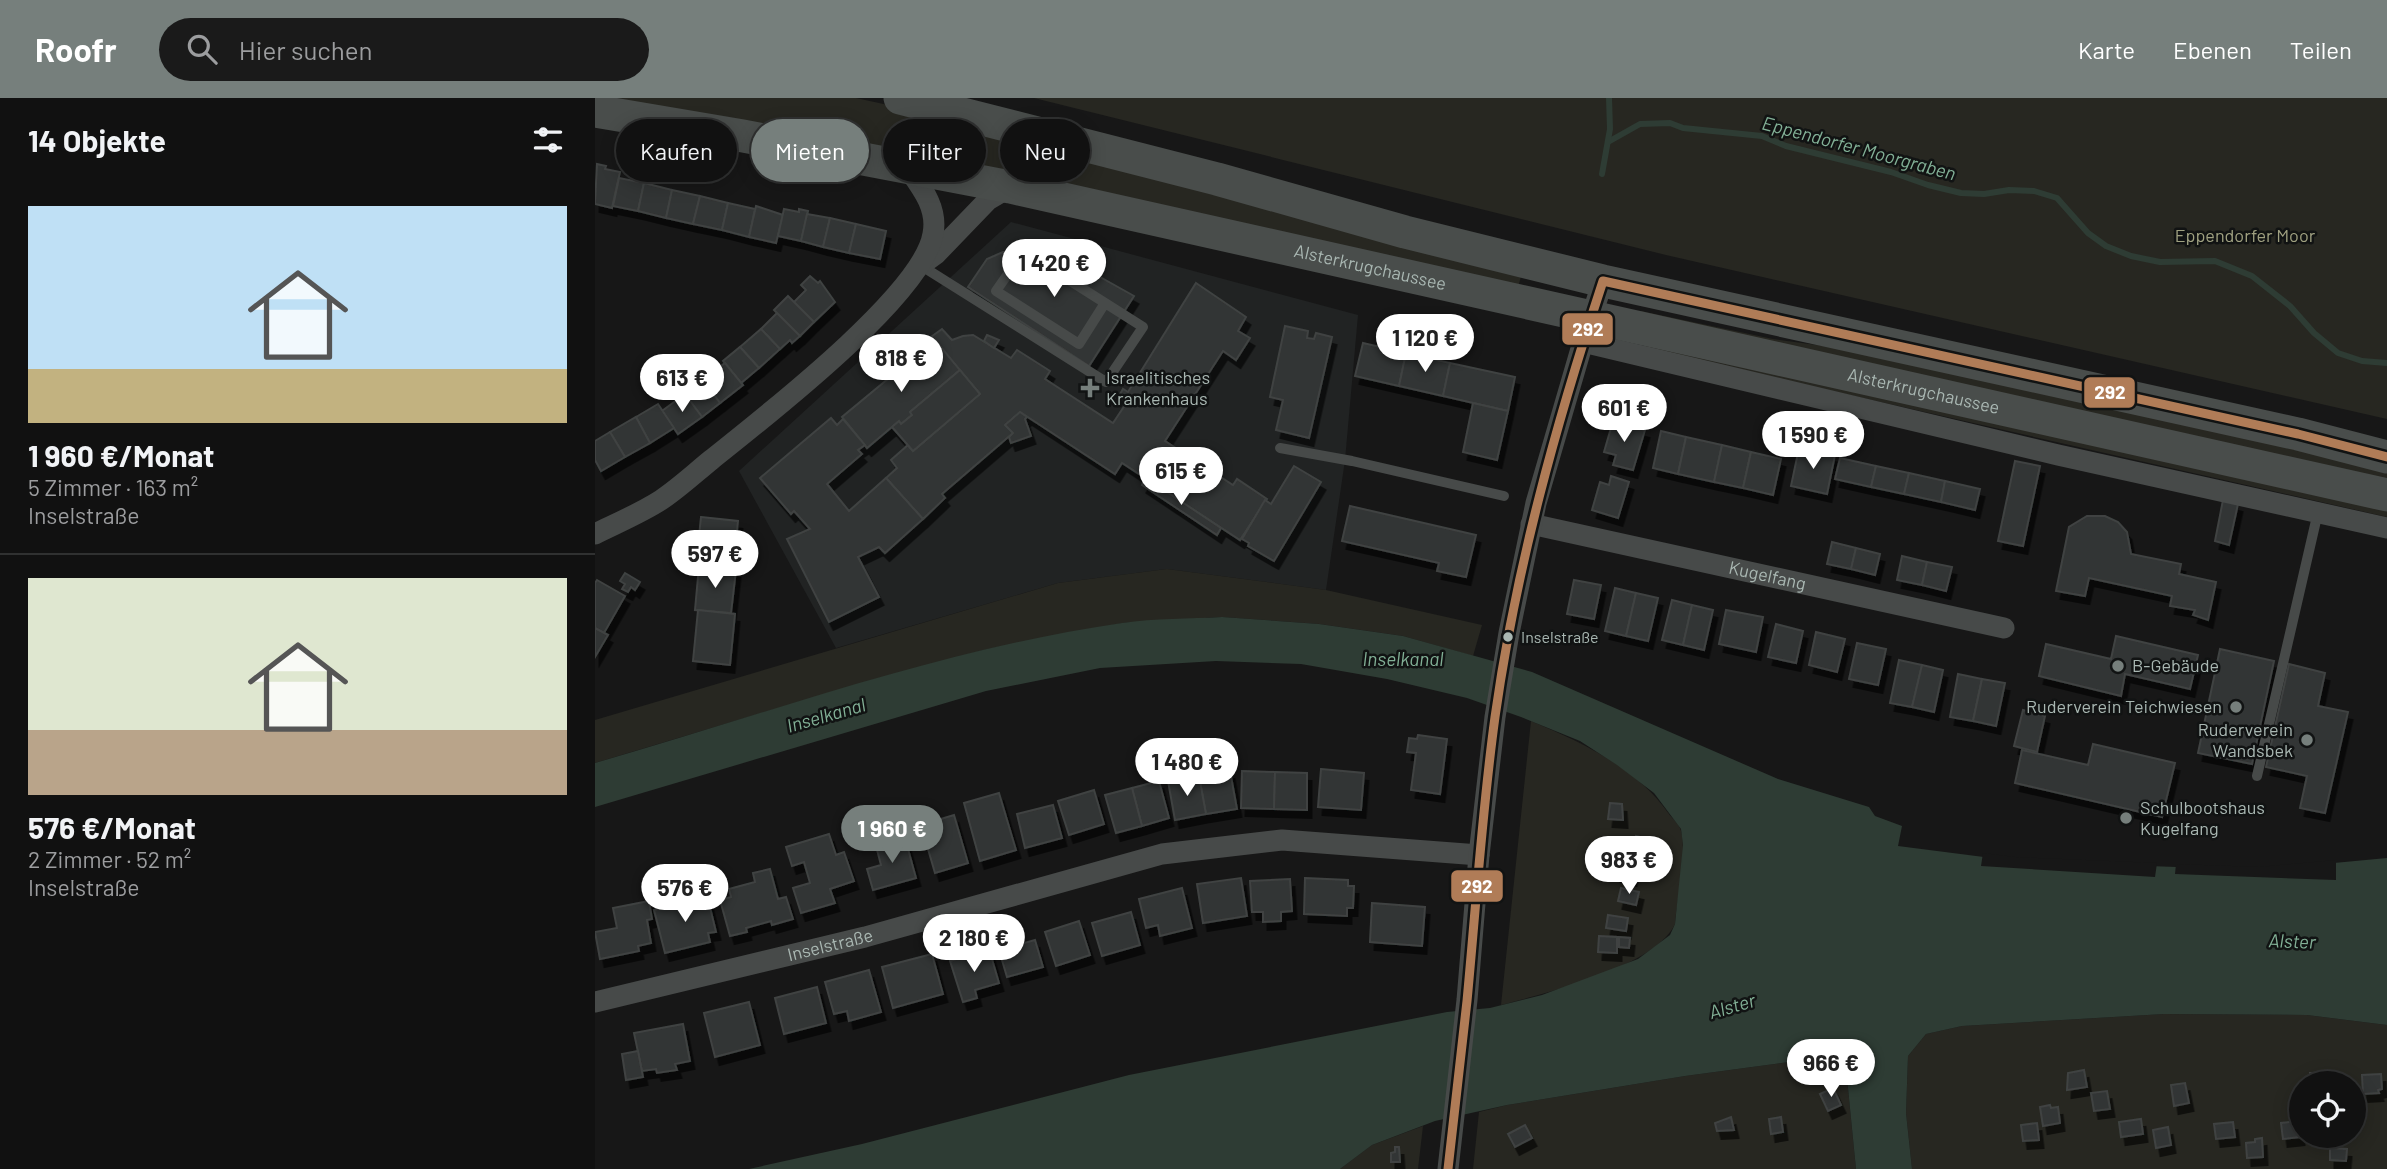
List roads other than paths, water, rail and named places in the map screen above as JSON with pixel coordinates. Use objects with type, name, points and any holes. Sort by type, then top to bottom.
[{"type":"main road","points":[[900,98],[1217,179],[1405,232],[1603,281],[2257,425],[2387,457]]},
{"type":"main road","name":"Alsterkrugchaussee","points":[[595,111],[883,163]]},
{"type":"main road","name":"Alsterkrugchaussee","points":[[984,182],[1587,329],[2387,495]]},
{"type":"street","points":[[595,534],[661,500],[807,383],[890,302],[920,265],[931,245],[934,215],[918,182]]},
{"type":"street","points":[[920,265],[936,254],[988,200],[1010,187]]},
{"type":"street","points":[[1448,1169],[1467,1000],[1479,855],[1495,718],[1507,649],[1531,524],[1603,281]]},
{"type":"street","name":"Alsterkrugchaussee","points":[[1587,329],[2058,456],[2387,528]]},
{"type":"street","name":"Kugelfang","points":[[1531,524],[2004,628]]},
{"type":"street","name":"Inselstraße","points":[[595,1002],[865,937],[1162,855],[1282,840],[1479,855]]},
{"type":"lane","points":[[920,265],[1105,382],[1143,327],[1042,263],[1019,258],[996,291],[1079,344],[1105,303]]},
{"type":"lane","points":[[1280,448],[1352,461],[1504,496]]},
{"type":"lane","points":[[2257,776],[2318,512]]},
{"type":"water","points":[[1222,617],[1319,624],[1403,636],[1532,672],[1778,779],[1869,807],[1875,816],[1902,826],[1898,846],[2015,861],[2259,870],[2387,858],[2387,1025],[2307,1015],[2164,1014],[1962,1026],[1926,1034],[1908,1056],[1906,1113],[1912,1169],[1856,1169],[1846,1068],[1834,1056],[1685,1076],[1507,1105],[1435,1121],[1372,1145],[1340,1169],[749,1169],[862,1144],[1129,1075],[1447,1012],[1490,1008],[1542,995],[1638,959],[1670,935],[1675,924],[1683,845],[1681,829],[1654,793],[1617,765],[1580,741],[1467,698],[1387,679],[1301,664],[1216,661],[1100,668],[986,691],[595,807],[595,763],[856,684],[988,649],[1055,634],[1134,621]]},
{"type":"waterway","name":"Eppendorfer Moorgraben","points":[[1602,174],[1610,129],[1609,98]]},
{"type":"waterway","name":"Eppendorfer Moorgraben","points":[[1608,142],[1640,124],[1670,123],[1683,128],[1762,136],[1786,146],[1891,172],[1961,193],[2034,191],[2057,198],[2088,233],[2106,246],[2131,256],[2160,262],[2215,261],[2252,276],[2290,306],[2314,333],[2338,353],[2362,361],[2387,363]]},
{"type":"place","name":"Israelitisches Krankenhaus","points":[[1090,388]]},
{"type":"place","name":"Inselstraße","points":[[1508,637]]},
{"type":"place","name":"B-Gebäude","points":[[2118,666]]},
{"type":"place","name":"Ruderverein Teichwiesen","points":[[2236,707]]},
{"type":"place","name":"Ruderverein Wandsbek","points":[[2307,740]]},
{"type":"place","name":"Schulbootshaus Kugelfang","points":[[2126,818]]},
{"type":"park label","name":"Eppendorfer Moor","points":[[2245,236]]},
{"type":"water label","name":"Inselkanal","points":[[1403,659]]},
{"type":"water label","name":"Inselkanal","points":[[826,715]]},
{"type":"water label","name":"Alster","points":[[2292,941]]},
{"type":"water label","name":"Alster","points":[[1732,1006]]}]
